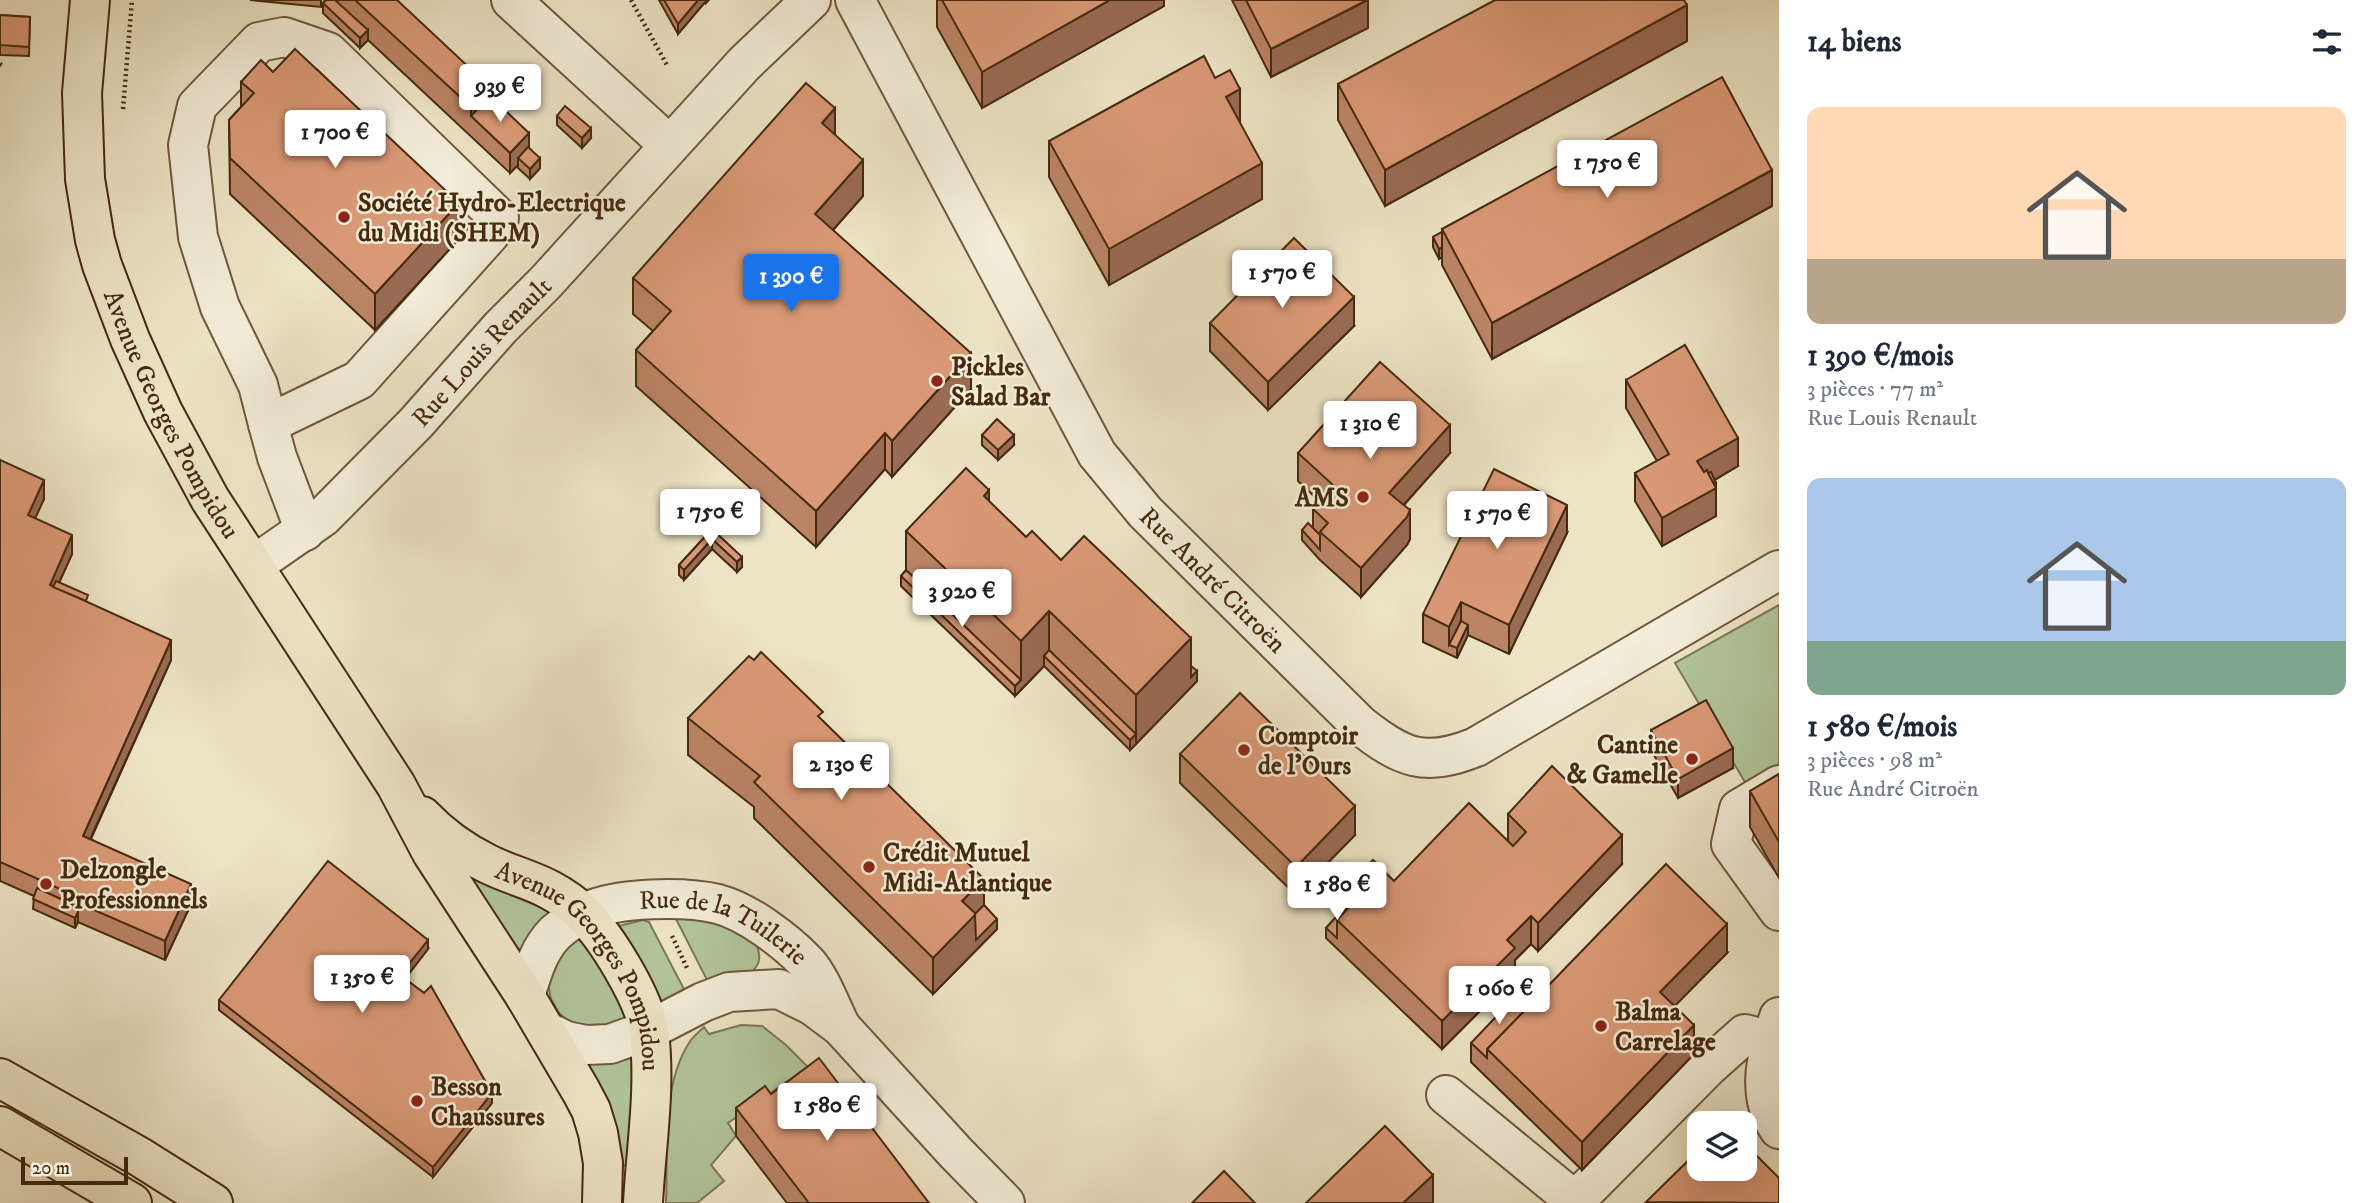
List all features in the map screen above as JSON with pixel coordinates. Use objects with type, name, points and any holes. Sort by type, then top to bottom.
[{"type":"main road","name":"Avenue Georges Pompidou","points":[[90,0],[82,93],[83,148],[91,216],[102,265],[130,339],[163,412],[210,499],[396,785],[432,853],[525,996],[591,1110],[603,1163],[602,1203]]},
{"type":"main road","name":"Avenue Georges Pompidou","points":[[396,785],[423,818],[458,847],[487,864],[549,889],[583,913],[624,972],[649,1030],[650,1086],[643,1203]]},
{"type":"main road","points":[[0,1078],[140,1157],[213,1203]]},
{"type":"main road","points":[[0,1126],[132,1203]]},
{"type":"street","points":[[510,0],[669,145]]},
{"type":"street","name":"Rue Louis Renault","points":[[254,565],[323,517],[416,423],[744,64],[811,0]]},
{"type":"street","name":"Rue André Citroën","points":[[855,0],[1097,454],[1145,512],[1360,725],[1388,747],[1412,757],[1440,759],[1476,747],[1779,570]]},
{"type":"street","points":[[268,424],[359,380],[490,234],[499,218],[328,52],[284,37],[260,42],[197,106],[188,145],[198,237],[220,307],[258,385],[268,424],[277,457],[305,531]]},
{"type":"street","points":[[1779,785],[1738,809],[1731,844],[1779,911]]},
{"type":"street","name":"Rue de la Tuilerie","points":[[525,996],[539,954],[554,934],[583,913],[594,908],[653,900],[690,899],[720,905],[758,923],[782,941],[809,965],[841,1027]]},
{"type":"street","name":"Rue de la Tuilerie","points":[[546,1031],[566,1041],[586,1045],[610,1044],[649,1030],[703,1002],[729,992],[779,989],[813,1006],[841,1027],[1005,1203]]},
{"type":"street","points":[[1446,1096],[1575,1201],[1709,1066],[1745,1034],[1775,1029],[1765,1064],[1765,1126]]},
{"type":"path","points":[[631,0],[668,67]]},
{"type":"path","points":[[653,900],[703,1002]]},
{"type":"green space","points":[[1779,605],[1779,772],[1749,789],[1675,663]]},
{"type":"green space","points":[[437,842],[553,909],[521,950],[515,947]]},
{"type":"green space","points":[[701,915],[754,939],[759,958],[753,971],[748,975],[707,980],[675,917]]},
{"type":"green space","points":[[643,920],[649,922],[685,991],[658,1006],[611,928]]},
{"type":"green space","points":[[582,935],[629,1015],[625,1023],[606,1029],[573,1025],[559,1013],[551,999],[548,984],[554,956]]},
{"type":"green space","points":[[741,1025],[762,1026],[808,1067],[728,1123],[736,1136],[711,1165],[724,1181],[697,1203],[666,1203],[670,1099],[680,1060],[690,1041],[704,1027],[709,1034]]},
{"type":"green space","points":[[637,1052],[634,1167],[620,1165],[617,1137],[610,1112],[587,1064]]},
{"type":"building","points":[[326,0],[335,0],[368,30],[360,38],[323,3]]},
{"type":"building","points":[[355,0],[397,0],[490,87],[471,107]]},
{"type":"building","points":[[664,0],[698,0],[678,24]]},
{"type":"building","points":[[942,0],[1110,0],[982,72]]},
{"type":"building","points":[[1246,0],[1367,0],[1271,49]]},
{"type":"building","points":[[1495,0],[1684,0],[1687,5],[1385,170],[1338,84]]},
{"type":"building","points":[[0,15],[30,17],[29,47],[0,45]]},
{"type":"building","name":"Société Hydro-Electrique du Midi (SHEM)","points":[[295,49],[459,203],[375,294],[230,158],[229,120],[254,93],[241,82],[261,60],[273,72]]},
{"type":"building","points":[[1204,56],[1215,78],[1230,70],[1240,89],[1226,97],[1262,163],[1109,249],[1049,141]]},
{"type":"building","points":[[1722,77],[1772,170],[1492,323],[1442,229]]},
{"type":"building","points":[[806,83],[835,108],[822,123],[863,160],[815,214],[971,353],[892,441],[885,433],[816,511],[636,350],[671,311],[633,278]]},
{"type":"building","points":[[490,96],[529,133],[510,153],[471,116]]},
{"type":"building","points":[[565,106],[591,128],[582,138],[557,116]]},
{"type":"building","points":[[528,147],[540,158],[530,169],[518,158]]},
{"type":"building","points":[[1442,232],[1442,247],[1439,249],[1433,237]]},
{"type":"building","points":[[1294,238],[1354,297],[1268,382],[1210,323]]},
{"type":"building","points":[[1685,345],[1738,438],[1697,461],[1704,472],[1707,470],[1716,488],[1662,518],[1635,473],[1669,454],[1626,380]]},
{"type":"building","name":"AMS","points":[[1380,362],[1450,425],[1389,493],[1410,510],[1407,517],[1361,568],[1320,532],[1328,523],[1313,509],[1333,485],[1298,453]]},
{"type":"building","points":[[997,419],[1014,435],[998,450],[982,435]]},
{"type":"building","points":[[0,460],[44,480],[28,515],[72,535],[50,585],[171,640],[83,836],[191,884],[165,941],[78,903],[80,898],[0,862]]},
{"type":"building","points":[[966,468],[989,490],[984,496],[1026,537],[1032,531],[1061,560],[1084,536],[1191,638],[1136,695],[1049,611],[1021,641],[906,531]]},
{"type":"building","points":[[1494,469],[1567,505],[1509,625],[1461,602],[1449,627],[1423,614]]},
{"type":"building","points":[[1711,472],[1716,483],[1714,484],[1708,473]]},
{"type":"building","points":[[1308,523],[1320,535],[1320,550],[1302,530]]},
{"type":"building","points":[[712,529],[742,557],[737,562],[712,539],[684,570],[679,565]]},
{"type":"building","points":[[906,570],[1021,680],[1015,686],[901,576]]},
{"type":"building","points":[[56,581],[88,595],[86,601],[53,587]]},
{"type":"building","points":[[1461,621],[1468,625],[1457,648],[1449,645]]},
{"type":"building","points":[[1049,650],[1136,734],[1130,740],[1044,656]]},
{"type":"building","name":"Crédit Mutuel Midi-Atlantique","points":[[761,652],[823,712],[818,716],[984,879],[962,901],[976,914],[933,958],[754,782],[760,776],[688,718],[749,656],[754,660]]},
{"type":"building","points":[[1191,666],[1197,671],[1191,677]]},
{"type":"building","points":[[1240,693],[1355,806],[1296,867],[1180,754]]},
{"type":"building","points":[[1706,700],[1733,748],[1678,779],[1651,730]]},
{"type":"building","points":[[1552,766],[1622,835],[1538,923],[1531,916],[1507,940],[1515,948],[1442,1021],[1337,920],[1362,893],[1351,882],[1373,860],[1394,881],[1469,803],[1513,846],[1526,832],[1508,814]]},
{"type":"building","points":[[1779,774],[1779,842],[1750,791]]},
{"type":"building","points":[[328,861],[428,940],[400,975],[424,993],[431,986],[492,1093],[433,1167],[219,1000]]},
{"type":"building","name":"Balma Carrelage","points":[[1666,864],[1727,924],[1660,992],[1694,1025],[1582,1142],[1487,1049]]},
{"type":"building","points":[[37,888],[78,907],[75,918],[33,899]]},
{"type":"building","points":[[1351,901],[1353,902],[1337,920],[1337,938],[1326,928]]},
{"type":"building","points":[[984,905],[997,919],[976,940],[975,914]]},
{"type":"building","points":[[1515,997],[1527,1008],[1487,1049],[1487,1058],[1471,1043]]},
{"type":"building","points":[[819,1058],[929,1203],[809,1203],[736,1108],[765,1086],[771,1094]]},
{"type":"building","points":[[1385,1126],[1433,1175],[1403,1203],[1306,1203]]},
{"type":"building","points":[[1757,1156],[1779,1178],[1779,1203],[1646,1202],[1687,1162],[1687,1181],[1757,1181]]},
{"type":"building","points":[[1224,1171],[1255,1203],[1192,1203]]},
{"type":"place","name":"Société Hydro-Electrique du Midi (SHEM)","points":[[344,217]]},
{"type":"place","name":"Pickles Salad Bar","points":[[937,381]]},
{"type":"place","name":"AMS","points":[[1363,497]]},
{"type":"place","name":"Comptoir de l'Ours","points":[[1244,750]]},
{"type":"place","name":"Cantine & Gamelle","points":[[1692,759]]},
{"type":"place","name":"Crédit Mutuel Midi-Atlantique","points":[[869,867]]},
{"type":"place","name":"Delzongle Professionnels","points":[[46,884]]},
{"type":"place","name":"Balma Carrelage","points":[[1601,1026]]},
{"type":"place","name":"Besson Chaussures","points":[[417,1101]]}]
